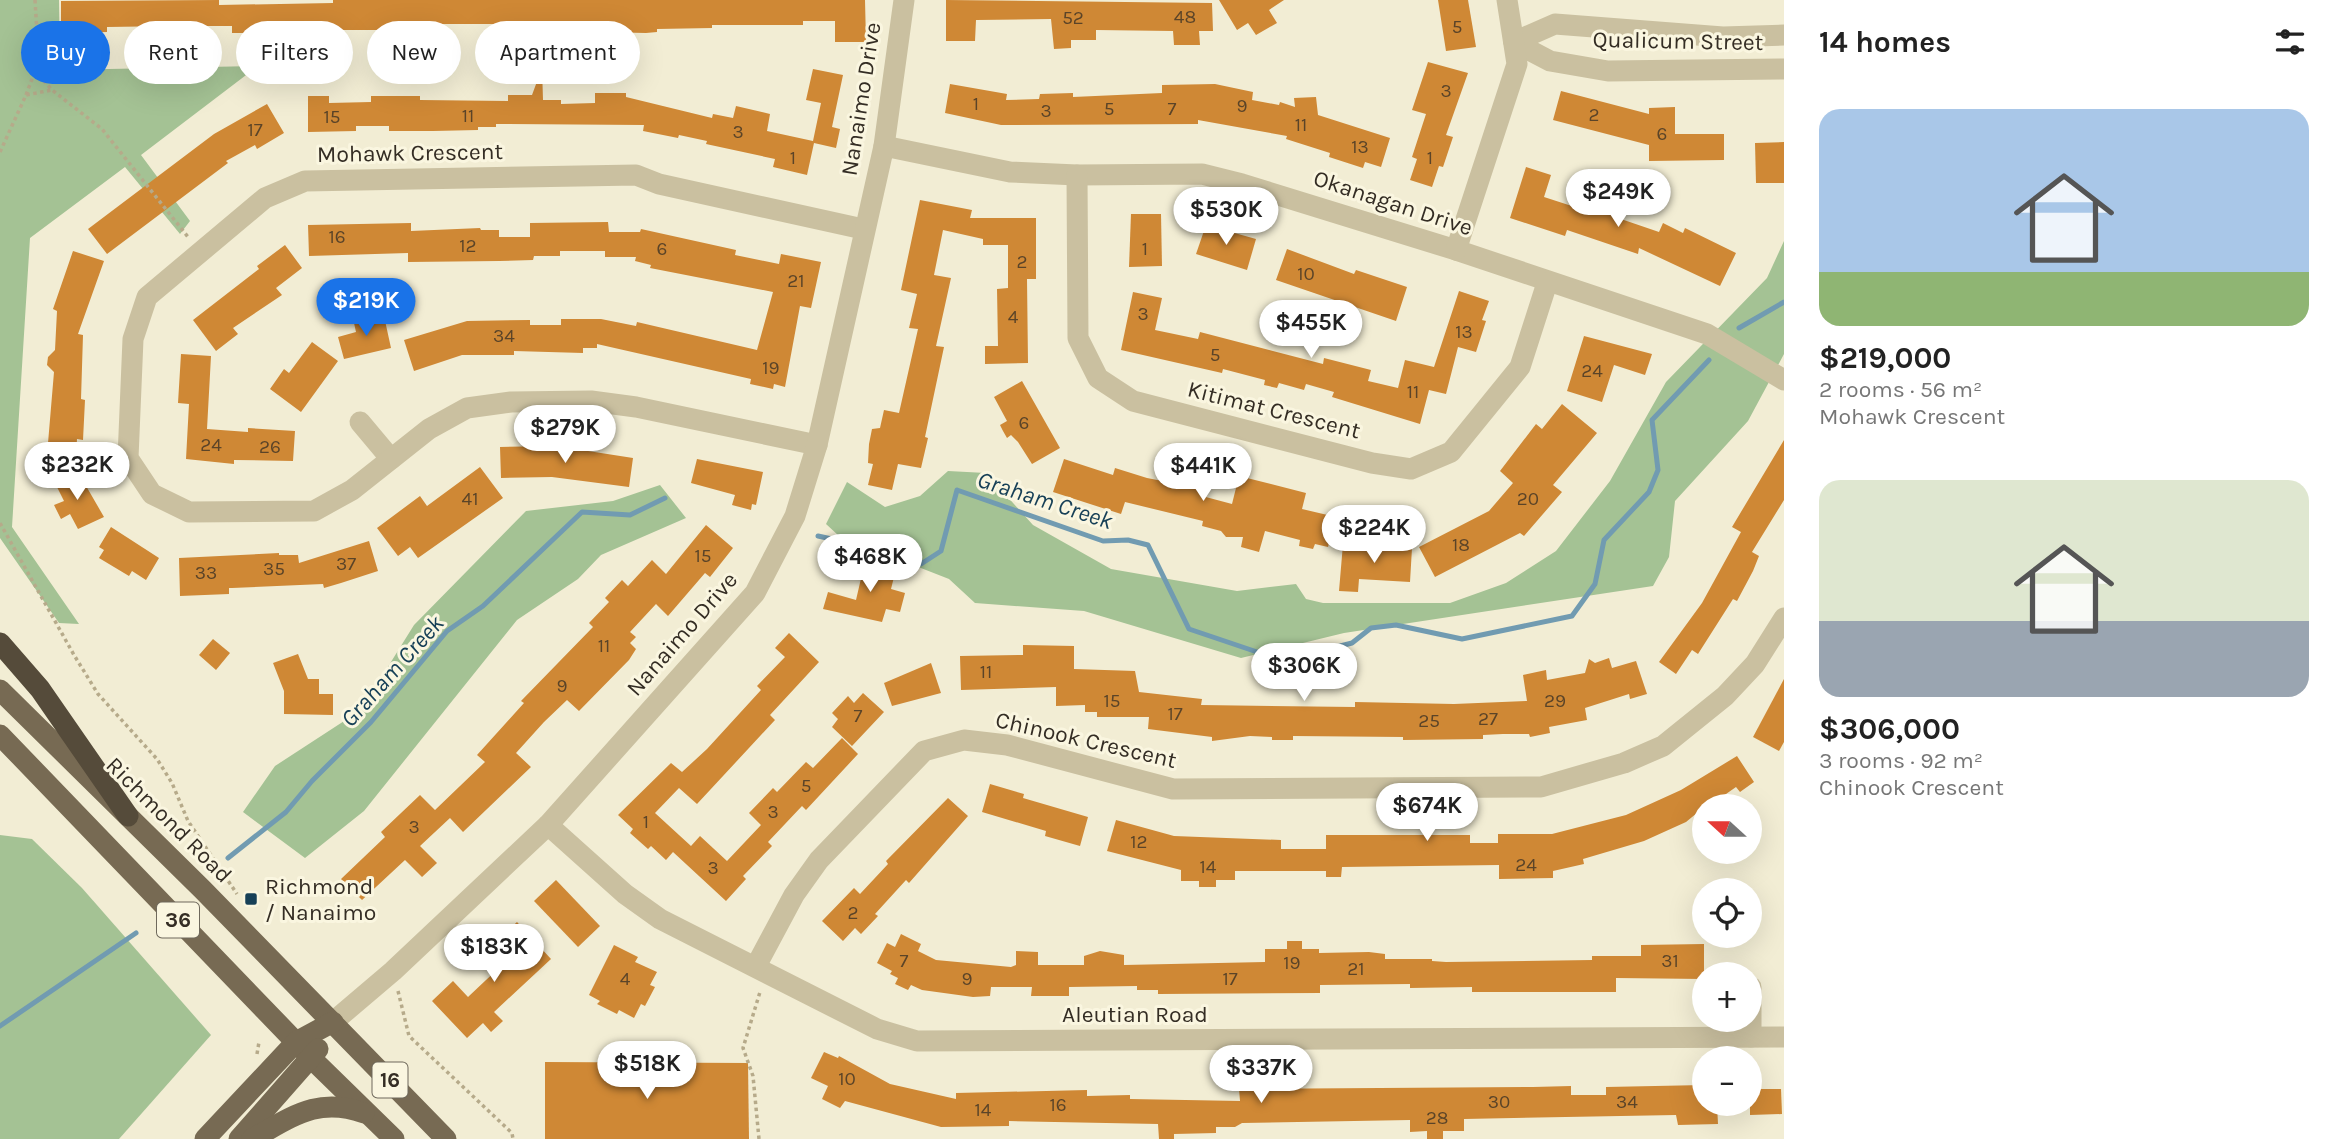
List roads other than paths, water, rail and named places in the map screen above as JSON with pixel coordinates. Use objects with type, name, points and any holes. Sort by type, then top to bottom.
[{"type":"highway","points":[[0,643],[40,689],[128,816]]},
{"type":"main road","name":"Richmond Road","points":[[0,691],[128,816],[446,1139]]},
{"type":"main road","name":"36","points":[[0,735],[312,1059]]},
{"type":"main road","points":[[205,1139],[296,1042],[333,1022]]},
{"type":"main road","points":[[239,1139],[312,1059],[333,1022]]},
{"type":"main road","name":"16","points":[[312,1059],[394,1139]]},
{"type":"main road","points":[[252,1139],[290,1118],[319,1107],[341,1106],[369,1115]]},
{"type":"street","name":"Nanaimo Drive","points":[[333,1022],[393,971],[548,825],[755,593],[794,516],[817,444],[863,229],[884,146],[904,0]]},
{"type":"street","points":[[1456,250],[1517,64],[1507,0]]},
{"type":"street","name":"Qualicum Street","points":[[1514,42],[1555,24],[1723,37],[1784,34]]},
{"type":"street","name":"Qualicum Street","points":[[1514,42],[1550,61],[1608,71],[1784,69]]},
{"type":"street","name":"Okanagan Drive","points":[[884,146],[1010,172],[1077,175],[1202,174],[1456,250],[1547,283],[1707,334],[1784,380]]},
{"type":"street","name":"Mohawk Crescent","points":[[817,444],[636,407],[591,401],[511,402],[467,408],[429,429],[352,490],[314,511],[189,512],[152,494],[128,458],[133,339],[147,297],[265,198],[305,181],[636,175],[659,184],[863,229]]},
{"type":"street","name":"Kitimat Crescent","points":[[1077,175],[1078,338],[1098,378],[1133,401],[1372,463],[1411,469],[1451,452],[1520,367],[1547,283]]},
{"type":"street","points":[[360,422],[391,459]]},
{"type":"street","name":"Chinook Crescent","points":[[762,970],[794,895],[819,860],[924,751],[964,740],[1007,745],[1172,789],[1541,787],[1624,763],[1663,746],[1725,696],[1755,664],[1782,628]]},
{"type":"street","name":"Aleutian Road","points":[[548,825],[625,894],[660,919],[877,1028],[916,1041],[1784,1037]]},
{"type":"street","points":[[1751,1032],[1751,1037]]},
{"type":"waterway","name":"Graham Creek","points":[[1739,328],[1784,302]]},
{"type":"waterway","name":"Graham Creek","points":[[818,536],[882,550],[921,564],[941,551],[957,490],[1103,541],[1128,540],[1148,545],[1189,629],[1269,656],[1297,657],[1352,643],[1371,628],[1396,625],[1462,639],[1572,616],[1595,584],[1604,540],[1649,492],[1658,470],[1652,420],[1709,360]]},
{"type":"waterway","name":"Graham Creek","points":[[228,858],[286,812],[312,781],[371,722],[447,631],[483,606],[582,512],[630,515],[665,498]]},
{"type":"waterway","name":"Graham Creek","points":[[0,1026],[136,933]]},
{"type":"place","name":"Richmond / Nanaimo","points":[[251,899]]}]
